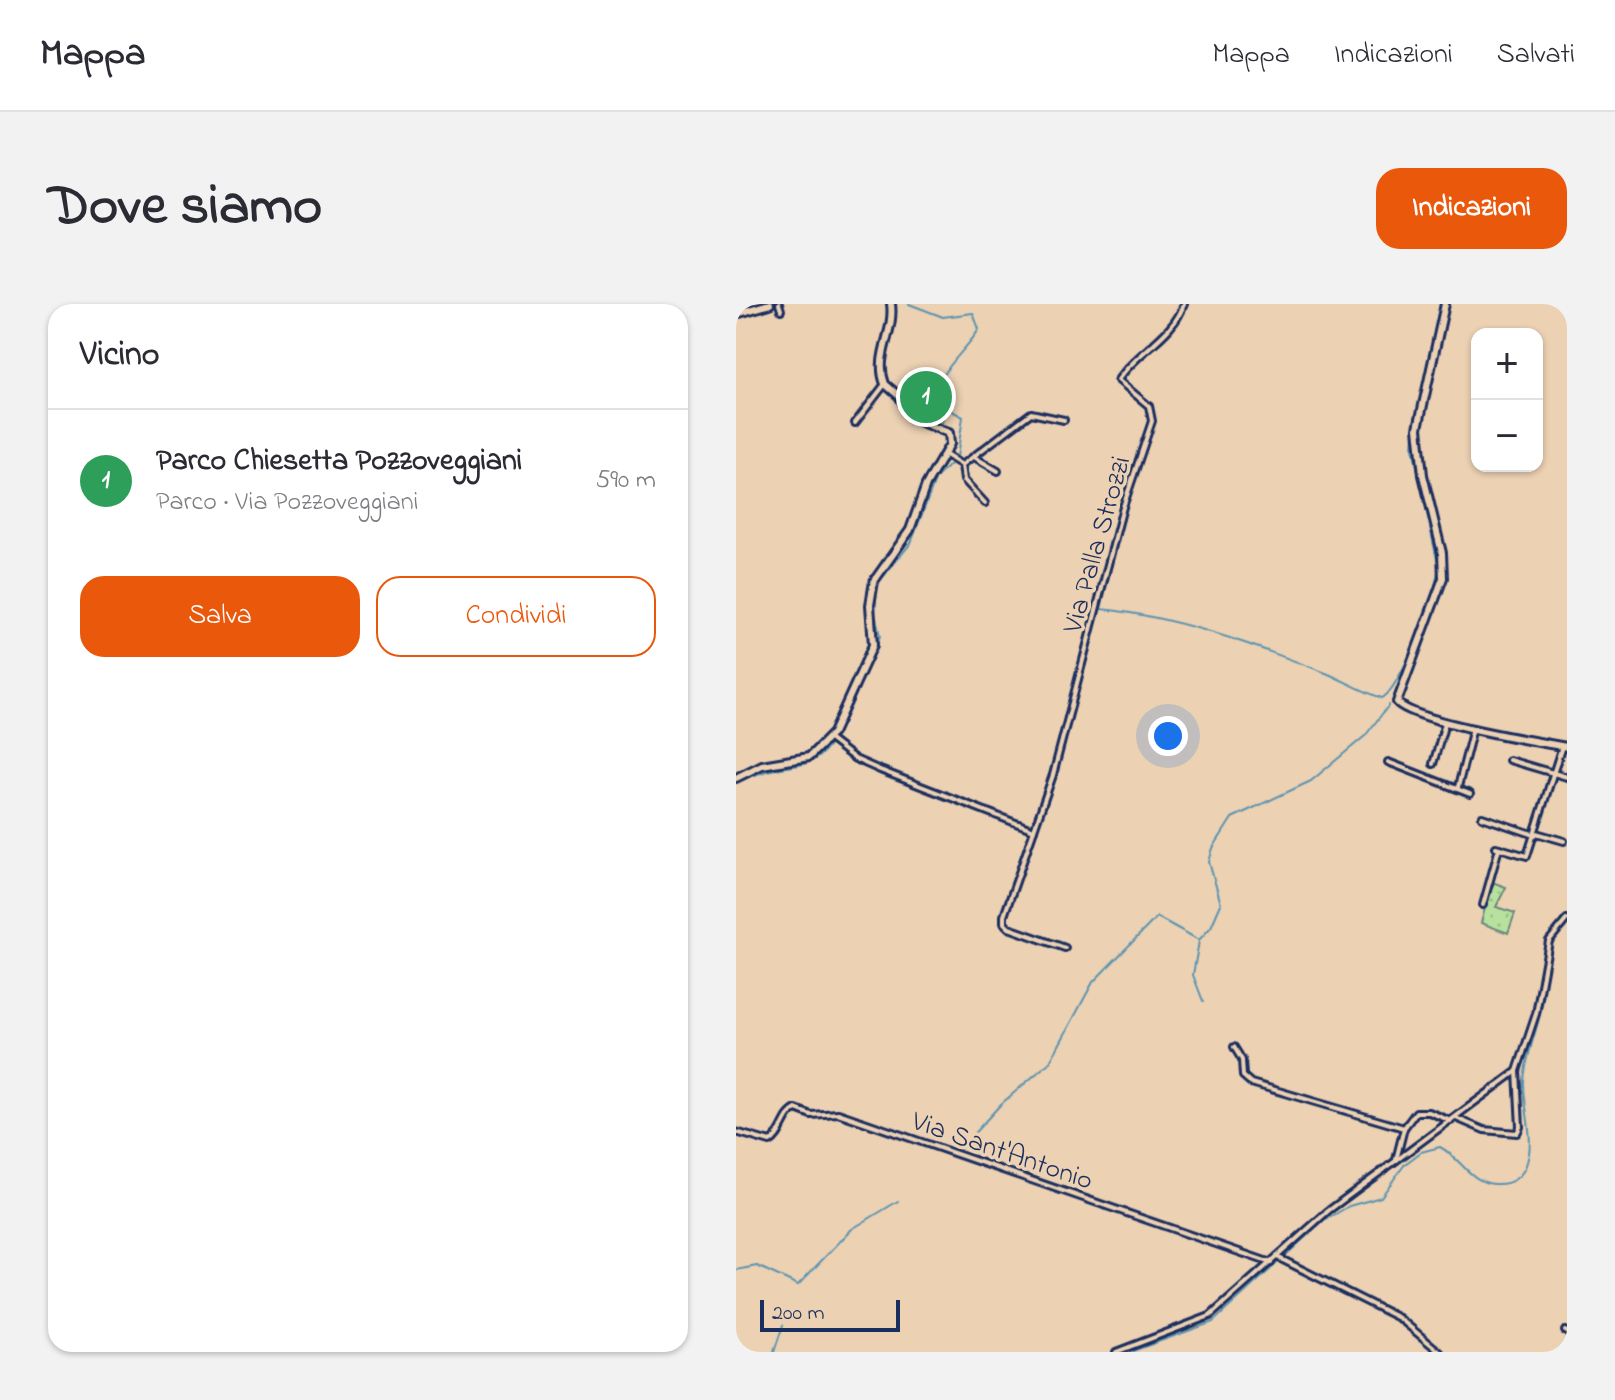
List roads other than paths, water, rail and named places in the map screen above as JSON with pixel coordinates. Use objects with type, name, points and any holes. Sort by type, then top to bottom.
[{"type":"street","points":[[736,314],[770,304]]},
{"type":"street","points":[[736,778],[762,765],[809,757],[832,742],[873,645],[870,605],[874,581],[905,541],[926,485],[950,444],[949,433],[913,419],[899,396],[885,384],[881,360],[892,317],[891,304]]},
{"type":"street","name":"Via Palla Strozzi","points":[[1065,948],[1004,923],[1053,775],[1123,507],[1152,421],[1149,406],[1118,380],[1141,353],[1173,326],[1184,304]]},
{"type":"street","points":[[1445,304],[1418,428],[1423,475],[1442,553],[1443,578],[1397,699],[1403,708],[1446,721],[1565,746],[1527,856],[1497,847],[1483,905]]},
{"type":"street","points":[[855,423],[885,384]]},
{"type":"street","points":[[960,464],[974,457],[1031,413],[1064,420]]},
{"type":"street","points":[[946,455],[960,464],[964,480],[985,503]]},
{"type":"street","points":[[974,457],[998,471]]},
{"type":"street","points":[[1433,764],[1446,721]]},
{"type":"street","points":[[1458,787],[1473,728]]},
{"type":"street","points":[[832,742],[855,759],[902,780],[1034,830]]},
{"type":"street","points":[[1509,760],[1567,777]]},
{"type":"street","points":[[1388,762],[1470,794]]},
{"type":"street","points":[[1482,817],[1564,841]]},
{"type":"street","points":[[1396,1160],[1404,1128],[1412,1115],[1422,1111],[1484,1130],[1517,1133],[1520,1127],[1517,1071],[1536,1014],[1549,941],[1567,919]]},
{"type":"street","points":[[1234,1047],[1242,1060],[1243,1076],[1251,1083],[1404,1128]]},
{"type":"street","points":[[1116,1352],[1210,1316],[1271,1263],[1280,1260],[1328,1211],[1517,1071]]},
{"type":"street","name":"Via Sant'Antonio","points":[[736,1132],[770,1142],[777,1137],[790,1111],[796,1109],[811,1115],[838,1113],[1271,1263]]},
{"type":"street","points":[[1280,1260],[1399,1318],[1440,1352]]},
{"type":"waterway","points":[[867,665],[880,636],[875,614],[877,584],[911,543],[936,478],[957,457],[963,417],[943,406],[939,395],[940,385],[950,365],[979,329],[973,313],[943,317],[909,304]]},
{"type":"waterway","points":[[1154,346],[1180,321],[1186,304]]},
{"type":"waterway","points":[[1423,387],[1440,304]]},
{"type":"waterway","points":[[1134,392],[1152,404],[1154,420]]},
{"type":"waterway","points":[[1415,417],[1413,448],[1437,560]]},
{"type":"waterway","points":[[1123,513],[1101,609],[1159,618],[1215,634],[1326,673],[1382,698],[1390,691],[1417,638],[1432,596],[1438,567]]},
{"type":"waterway","points":[[736,783],[816,759],[838,731],[850,704]]},
{"type":"waterway","points":[[957,1152],[1001,1104],[1050,1062],[1093,982],[1157,917],[1199,940],[1211,927],[1221,904],[1209,862],[1213,848],[1232,818],[1311,781],[1365,736],[1389,705]]},
{"type":"waterway","points":[[1199,941],[1193,975],[1203,1001]]},
{"type":"waterway","points":[[1130,1352],[1213,1322],[1322,1222],[1349,1206],[1381,1197],[1405,1164],[1421,1152],[1440,1147],[1486,1183],[1506,1183],[1516,1179],[1525,1167],[1529,1152],[1525,1070],[1544,991]]},
{"type":"waterway","points":[[736,1270],[757,1266],[798,1285],[852,1229],[898,1201]]},
{"type":"waterway","points":[[774,1352],[783,1325]]},
{"type":"place","name":"Parco Chiesetta Pozzoveggiani","points":[[926,397]]}]
